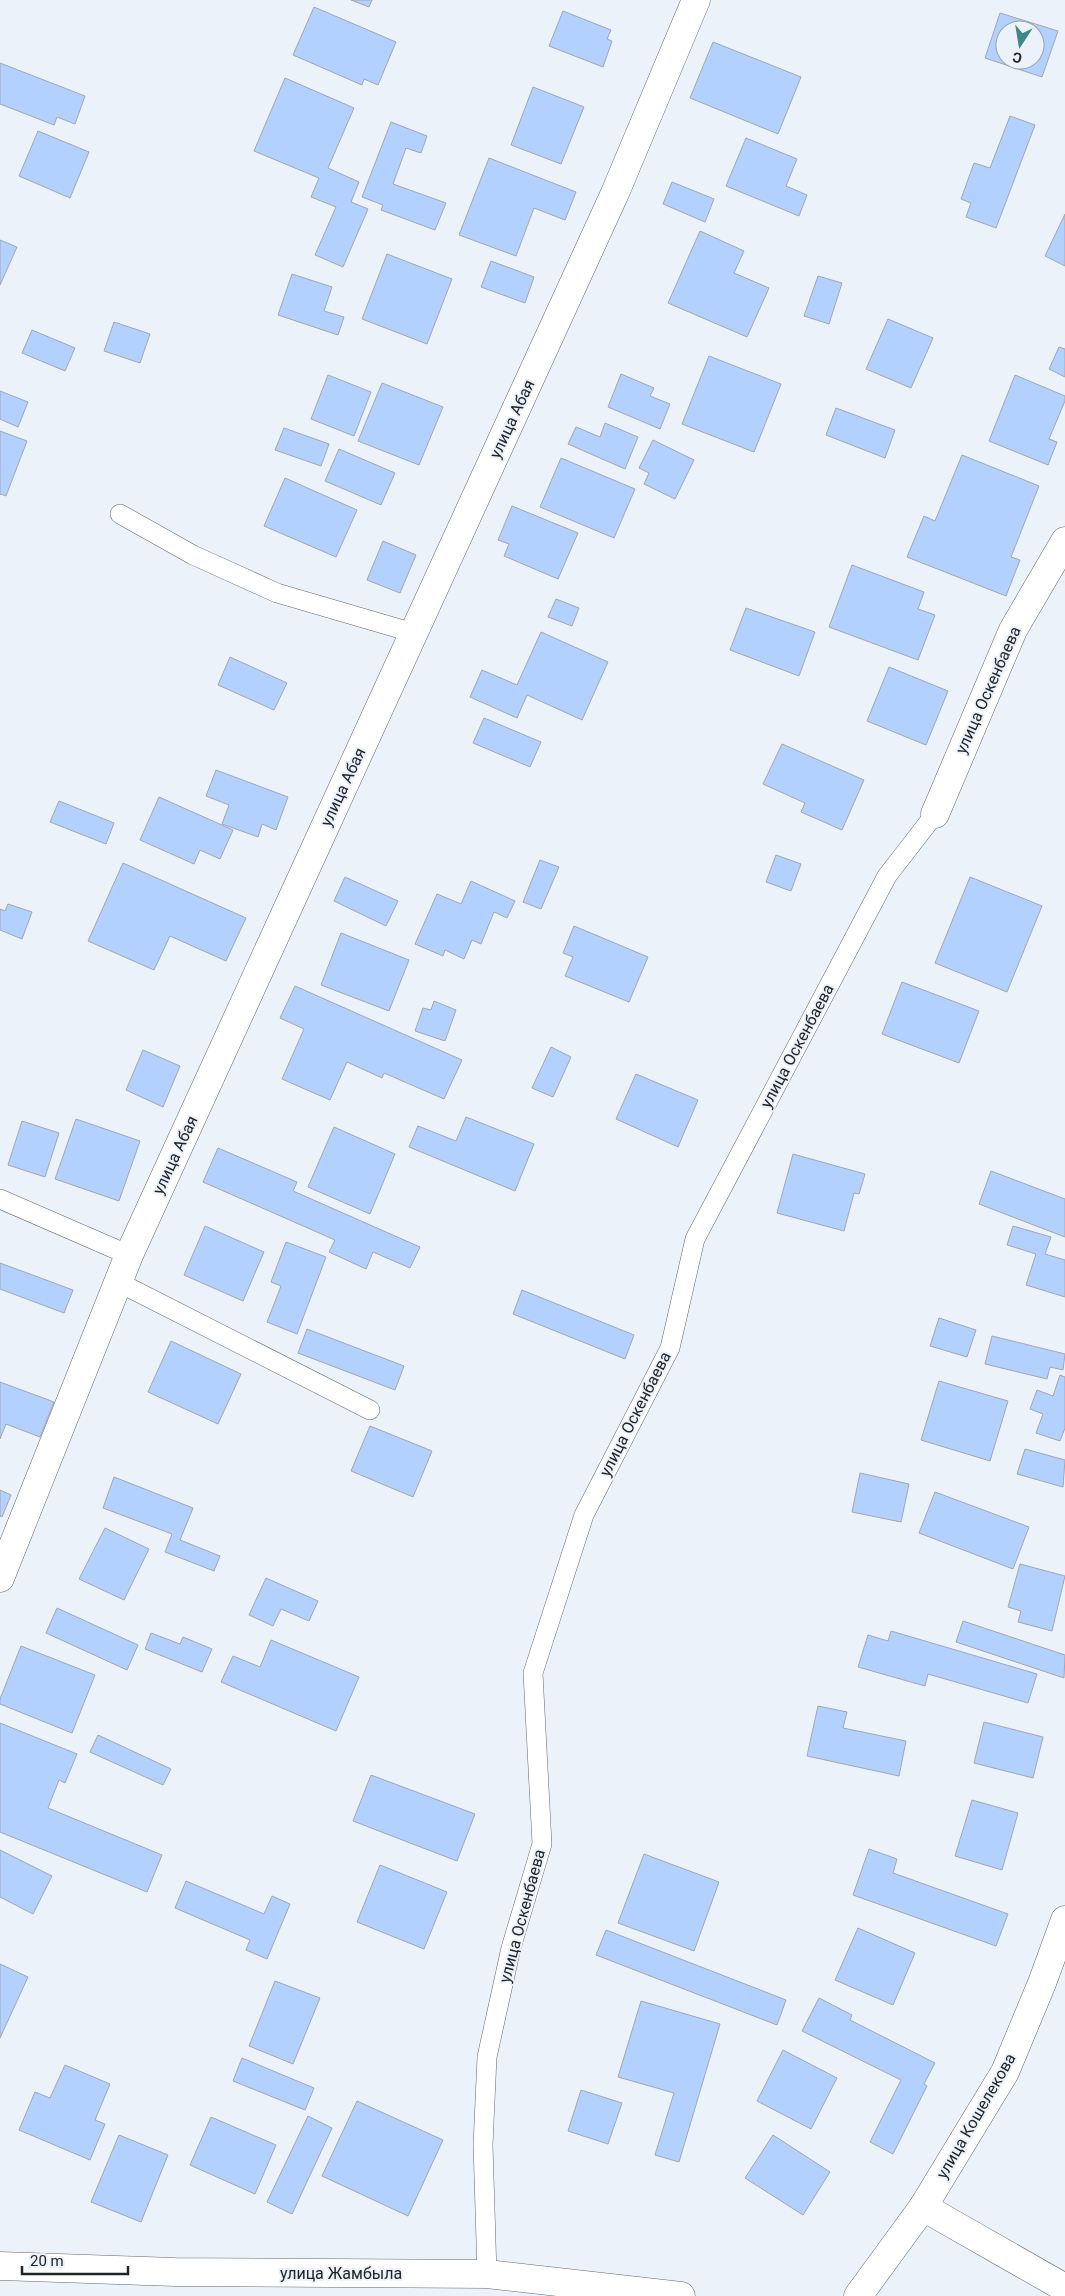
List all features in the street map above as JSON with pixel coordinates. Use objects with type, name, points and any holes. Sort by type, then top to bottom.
[{"type":"street","name":"улица Абая","points":[[0,1578],[129,1255],[615,193],[696,0]]},
{"type":"street","name":"улица Оскенбаева","points":[[935,814],[1013,630],[1065,542]]},
{"type":"street","name":"улица Кошелекова","points":[[858,2296],[923,2207],[1005,2072],[1042,1983],[1065,1920]]},
{"type":"street","points":[[923,2207],[1065,2288]]},
{"type":"street","name":"улица Жамбыла","points":[[0,2266],[175,2272],[487,2274],[681,2296]]},
{"type":"lane","points":[[120,514],[193,555],[277,593],[414,633]]},
{"type":"lane","name":"улица Оскенбаева","points":[[487,2274],[483,2145],[487,2057],[511,1948],[542,1844],[533,1673],[584,1515],[670,1348],[695,1238],[887,876],[935,814]]},
{"type":"lane","points":[[0,1199],[129,1255]]},
{"type":"lane","points":[[118,1282],[370,1410]]},
{"type":"building","points":[[351,0],[372,0],[369,7]]},
{"type":"building","points":[[314,7],[396,42],[378,85],[364,79],[362,85],[293,55]]},
{"type":"building","points":[[563,11],[611,30],[607,39],[612,41],[603,67],[549,46]]},
{"type":"building","points":[[1000,13],[1023,20],[998,20]]},
{"type":"building","points":[[1045,27],[1058,31],[1045,68]]},
{"type":"building","points":[[995,28],[995,61],[985,58]]},
{"type":"building","points":[[713,42],[801,77],[778,134],[690,98]]},
{"type":"building","points":[[0,63],[85,96],[75,124],[57,117],[54,125],[0,104]]},
{"type":"building","points":[[1021,70],[1044,70],[1042,77]]},
{"type":"building","points":[[285,78],[354,108],[328,168],[359,182],[351,202],[368,209],[343,267],[315,255],[336,207],[311,197],[319,178],[254,151]]},
{"type":"building","points":[[533,87],[584,107],[561,164],[511,145]]},
{"type":"building","points":[[1010,116],[1035,125],[996,228],[966,217],[971,203],[961,199],[974,163],[990,168]]},
{"type":"building","points":[[391,122],[427,136],[421,153],[406,148],[393,184],[446,203],[435,230],[381,210],[383,205],[362,197]]},
{"type":"building","points":[[38,131],[89,152],[70,198],[19,176]]},
{"type":"building","points":[[746,138],[797,159],[786,186],[807,195],[799,216],[726,186]]},
{"type":"building","points":[[489,158],[576,192],[565,220],[534,208],[516,256],[459,235]]},
{"type":"building","points":[[672,182],[714,199],[705,222],[663,204]]},
{"type":"building","points":[[1065,214],[1065,266],[1045,256]]},
{"type":"building","points":[[700,231],[744,251],[734,273],[769,288],[747,337],[668,303]]},
{"type":"building","points":[[0,240],[17,247],[0,285]]},
{"type":"building","points":[[387,254],[452,279],[427,344],[362,319]]},
{"type":"building","points":[[491,261],[534,277],[525,303],[481,287]]},
{"type":"building","points":[[292,274],[332,287],[324,311],[344,317],[338,335],[278,315]]},
{"type":"building","points":[[818,276],[842,283],[829,324],[804,316]]},
{"type":"building","points":[[888,319],[933,338],[911,388],[866,369]]},
{"type":"building","points":[[114,322],[150,334],[140,363],[104,351]]},
{"type":"building","points":[[32,330],[75,348],[65,371],[22,353]]},
{"type":"building","points":[[1059,347],[1065,349],[1065,377],[1049,369]]},
{"type":"building","points":[[709,356],[781,384],[754,452],[682,424]]},
{"type":"building","points":[[621,374],[654,388],[650,396],[670,404],[660,429],[608,407]]},
{"type":"building","points":[[328,375],[371,392],[354,436],[311,419]]},
{"type":"building","points":[[1015,375],[1065,396],[1065,401],[1049,439],[1057,442],[1048,465],[989,441]]},
{"type":"building","points":[[382,383],[443,407],[419,465],[358,441]]},
{"type":"building","points":[[0,391],[28,402],[18,427],[0,419]]},
{"type":"building","points":[[836,408],[895,430],[885,458],[826,435]]},
{"type":"building","points":[[605,423],[638,437],[625,469],[568,444],[576,427],[600,437]]},
{"type":"building","points":[[284,428],[329,444],[321,466],[275,450]]},
{"type":"building","points":[[0,431],[27,441],[6,496],[0,494]]},
{"type":"building","points":[[653,440],[694,460],[675,499],[644,484],[649,473],[639,468]]},
{"type":"building","points":[[339,449],[395,473],[381,505],[325,481]]},
{"type":"building","points":[[962,455],[1039,486],[1011,557],[1020,560],[1006,596],[907,557],[924,516],[935,521]]},
{"type":"building","points":[[561,458],[635,489],[614,538],[540,507]]},
{"type":"building","points":[[285,478],[357,510],[336,557],[264,526]]},
{"type":"building","points":[[512,506],[578,533],[558,579],[504,556],[509,544],[498,540]]},
{"type":"building","points":[[383,541],[416,555],[400,593],[367,580]]},
{"type":"building","points":[[852,565],[924,592],[918,609],[935,615],[918,660],[829,627]]},
{"type":"building","points":[[556,599],[579,608],[572,626],[548,617]]},
{"type":"building","points":[[746,608],[815,632],[799,676],[730,650]]},
{"type":"building","points":[[541,632],[608,662],[582,720],[527,695],[517,718],[470,697],[482,670],[517,685]]},
{"type":"building","points":[[230,657],[287,683],[274,710],[218,685]]},
{"type":"building","points":[[889,667],[948,691],[926,745],[867,721]]},
{"type":"building","points":[[484,718],[541,742],[530,767],[473,743]]},
{"type":"building","points":[[782,744],[864,780],[842,830],[801,812],[805,803],[763,784]]},
{"type":"building","points":[[216,770],[288,797],[276,830],[262,824],[258,837],[222,824],[229,805],[206,796]]},
{"type":"building","points":[[159,797],[233,830],[220,859],[200,850],[194,864],[140,840]]},
{"type":"building","points":[[59,801],[114,823],[106,844],[50,822]]},
{"type":"building","points":[[776,855],[801,864],[791,891],[766,882]]},
{"type":"building","points":[[540,860],[559,867],[541,909],[523,902]]},
{"type":"building","points":[[123,863],[246,918],[226,961],[170,936],[154,970],[88,941]]},
{"type":"building","points":[[345,877],[398,901],[386,926],[334,901]]},
{"type":"building","points":[[970,877],[1042,906],[1007,992],[935,963]]},
{"type":"building","points":[[471,881],[515,901],[507,918],[494,912],[481,944],[472,940],[464,959],[445,950],[443,956],[415,944],[437,894],[461,904]]},
{"type":"building","points":[[8,904],[32,912],[22,939],[0,930],[0,909],[5,911]]},
{"type":"building","points":[[574,926],[648,957],[629,1002],[565,976],[573,957],[563,953]]},
{"type":"building","points":[[341,933],[409,960],[389,1011],[321,985]]},
{"type":"building","points":[[902,982],[979,1011],[959,1063],[882,1034]]},
{"type":"building","points":[[295,986],[462,1060],[444,1099],[384,1073],[382,1078],[347,1062],[330,1100],[282,1079],[304,1029],[280,1018]]},
{"type":"building","points":[[434,1001],[456,1010],[445,1041],[415,1031],[423,1008],[431,1010]]},
{"type":"building","points":[[551,1047],[571,1057],[553,1097],[532,1088]]},
{"type":"building","points":[[143,1050],[180,1066],[163,1107],[126,1090]]},
{"type":"building","points":[[636,1074],[698,1100],[678,1147],[616,1119]]},
{"type":"building","points":[[466,1117],[534,1144],[515,1191],[409,1147],[418,1126],[456,1141]]},
{"type":"building","points":[[76,1119],[140,1141],[119,1201],[55,1179]]},
{"type":"building","points":[[22,1121],[59,1133],[45,1177],[8,1165]]},
{"type":"building","points":[[334,1127],[395,1154],[370,1214],[308,1187]]},
{"type":"building","points":[[218,1148],[297,1182],[293,1191],[420,1247],[410,1268],[373,1252],[366,1269],[329,1252],[335,1240],[203,1182]]},
{"type":"building","points":[[793,1154],[865,1174],[859,1194],[854,1193],[844,1231],[777,1213]]},
{"type":"building","points":[[991,1171],[1065,1199],[1065,1237],[979,1204]]},
{"type":"building","points":[[205,1226],[264,1252],[243,1301],[184,1275]]},
{"type":"building","points":[[1013,1226],[1051,1237],[1045,1254],[1065,1260],[1065,1297],[1026,1285],[1036,1254],[1007,1245]]},
{"type":"building","points":[[286,1242],[326,1257],[297,1334],[267,1322],[281,1286],[271,1282]]},
{"type":"building","points":[[0,1263],[73,1290],[64,1313],[0,1289]]},
{"type":"building","points":[[522,1290],[634,1335],[625,1359],[513,1314]]},
{"type":"building","points":[[939,1318],[976,1330],[967,1357],[930,1346]]},
{"type":"building","points":[[307,1329],[404,1366],[395,1390],[298,1353]]},
{"type":"building","points":[[992,1336],[1065,1354],[1063,1370],[1050,1367],[1047,1379],[985,1364]]},
{"type":"building","points":[[171,1341],[241,1374],[218,1424],[148,1392]]},
{"type":"building","points":[[1060,1375],[1065,1377],[1065,1428],[1060,1441],[1036,1433],[1043,1414],[1030,1409],[1037,1390],[1053,1396]]},
{"type":"building","points":[[939,1381],[1008,1401],[990,1461],[921,1440]]},
{"type":"building","points":[[0,1382],[54,1402],[40,1437],[6,1424],[0,1439]]},
{"type":"building","points":[[370,1426],[432,1451],[413,1497],[351,1471]]},
{"type":"building","points":[[1025,1449],[1065,1460],[1063,1487],[1017,1474]]},
{"type":"building","points":[[860,1473],[909,1484],[901,1522],[852,1512]]},
{"type":"building","points":[[114,1477],[193,1508],[180,1540],[220,1556],[214,1571],[165,1552],[172,1534],[103,1508]]},
{"type":"building","points":[[0,1490],[11,1495],[2,1517],[0,1516]]},
{"type":"building","points":[[935,1492],[1029,1527],[1013,1569],[919,1533]]},
{"type":"building","points":[[105,1528],[149,1549],[124,1600],[79,1579]]},
{"type":"building","points":[[1020,1564],[1065,1576],[1052,1631],[1018,1622],[1021,1611],[1008,1607]]},
{"type":"building","points":[[266,1578],[318,1601],[309,1621],[281,1609],[273,1626],[249,1615]]},
{"type":"building","points":[[57,1608],[138,1645],[127,1670],[46,1633]]},
{"type":"building","points":[[963,1621],[1065,1655],[1064,1678],[956,1642]]},
{"type":"building","points":[[891,1631],[1037,1674],[1028,1703],[928,1674],[925,1686],[858,1667],[868,1635],[888,1641]]},
{"type":"building","points":[[151,1633],[180,1644],[183,1637],[212,1649],[202,1672],[145,1649]]},
{"type":"building","points":[[271,1640],[359,1677],[336,1731],[221,1682],[233,1656],[260,1667]]},
{"type":"building","points":[[21,1646],[95,1675],[72,1733],[0,1704],[0,1699]]},
{"type":"building","points":[[818,1706],[847,1712],[843,1728],[906,1741],[899,1776],[807,1756]]},
{"type":"building","points":[[984,1722],[1043,1737],[1033,1778],[974,1763]]},
{"type":"building","points":[[0,1723],[77,1754],[65,1783],[59,1780],[48,1808],[162,1855],[147,1892],[0,1832]]},
{"type":"building","points":[[98,1735],[171,1769],[163,1785],[90,1752]]},
{"type":"building","points":[[371,1775],[475,1814],[457,1861],[353,1821]]},
{"type":"building","points":[[972,1800],[1018,1813],[1002,1870],[955,1856]]},
{"type":"building","points":[[869,1849],[897,1859],[893,1873],[1008,1914],[996,1946],[853,1895]]},
{"type":"building","points":[[0,1850],[52,1876],[33,1914],[0,1897]]},
{"type":"building","points":[[644,1854],[719,1882],[694,1951],[618,1923]]},
{"type":"building","points":[[380,1865],[447,1892],[424,1949],[357,1922]]},
{"type":"building","points":[[186,1881],[264,1914],[272,1896],[290,1904],[267,1959],[246,1950],[250,1940],[175,1908]]},
{"type":"building","points":[[858,1928],[915,1953],[893,2005],[835,1980]]},
{"type":"building","points":[[606,1930],[786,2000],[777,2025],[596,1955]]},
{"type":"building","points":[[0,1964],[28,1977],[0,2038]]},
{"type":"building","points":[[275,1981],[320,1998],[293,2064],[249,2046]]},
{"type":"building","points":[[819,1998],[852,2015],[850,2020],[935,2063],[924,2084],[927,2086],[893,2154],[870,2142],[901,2080],[802,2031]]},
{"type":"building","points":[[641,2001],[720,2024],[679,2162],[655,2155],[674,2093],[618,2077]]},
{"type":"building","points":[[783,2050],[837,2078],[811,2129],[757,2101]]},
{"type":"building","points":[[242,2058],[314,2088],[305,2110],[233,2081]]},
{"type":"building","points":[[65,2065],[110,2084],[95,2120],[105,2124],[90,2160],[19,2130],[35,2092],[50,2098]]},
{"type":"building","points":[[581,2090],[622,2103],[608,2144],[568,2131]]},
{"type":"building","points":[[357,2101],[443,2140],[408,2216],[322,2176]]},
{"type":"building","points":[[308,2116],[332,2128],[292,2214],[267,2202]]},
{"type":"building","points":[[211,2117],[276,2145],[255,2194],[190,2165]]},
{"type":"building","points":[[119,2135],[168,2155],[141,2222],[91,2202]]},
{"type":"building","points":[[773,2135],[830,2172],[803,2215],[745,2178]]}]
